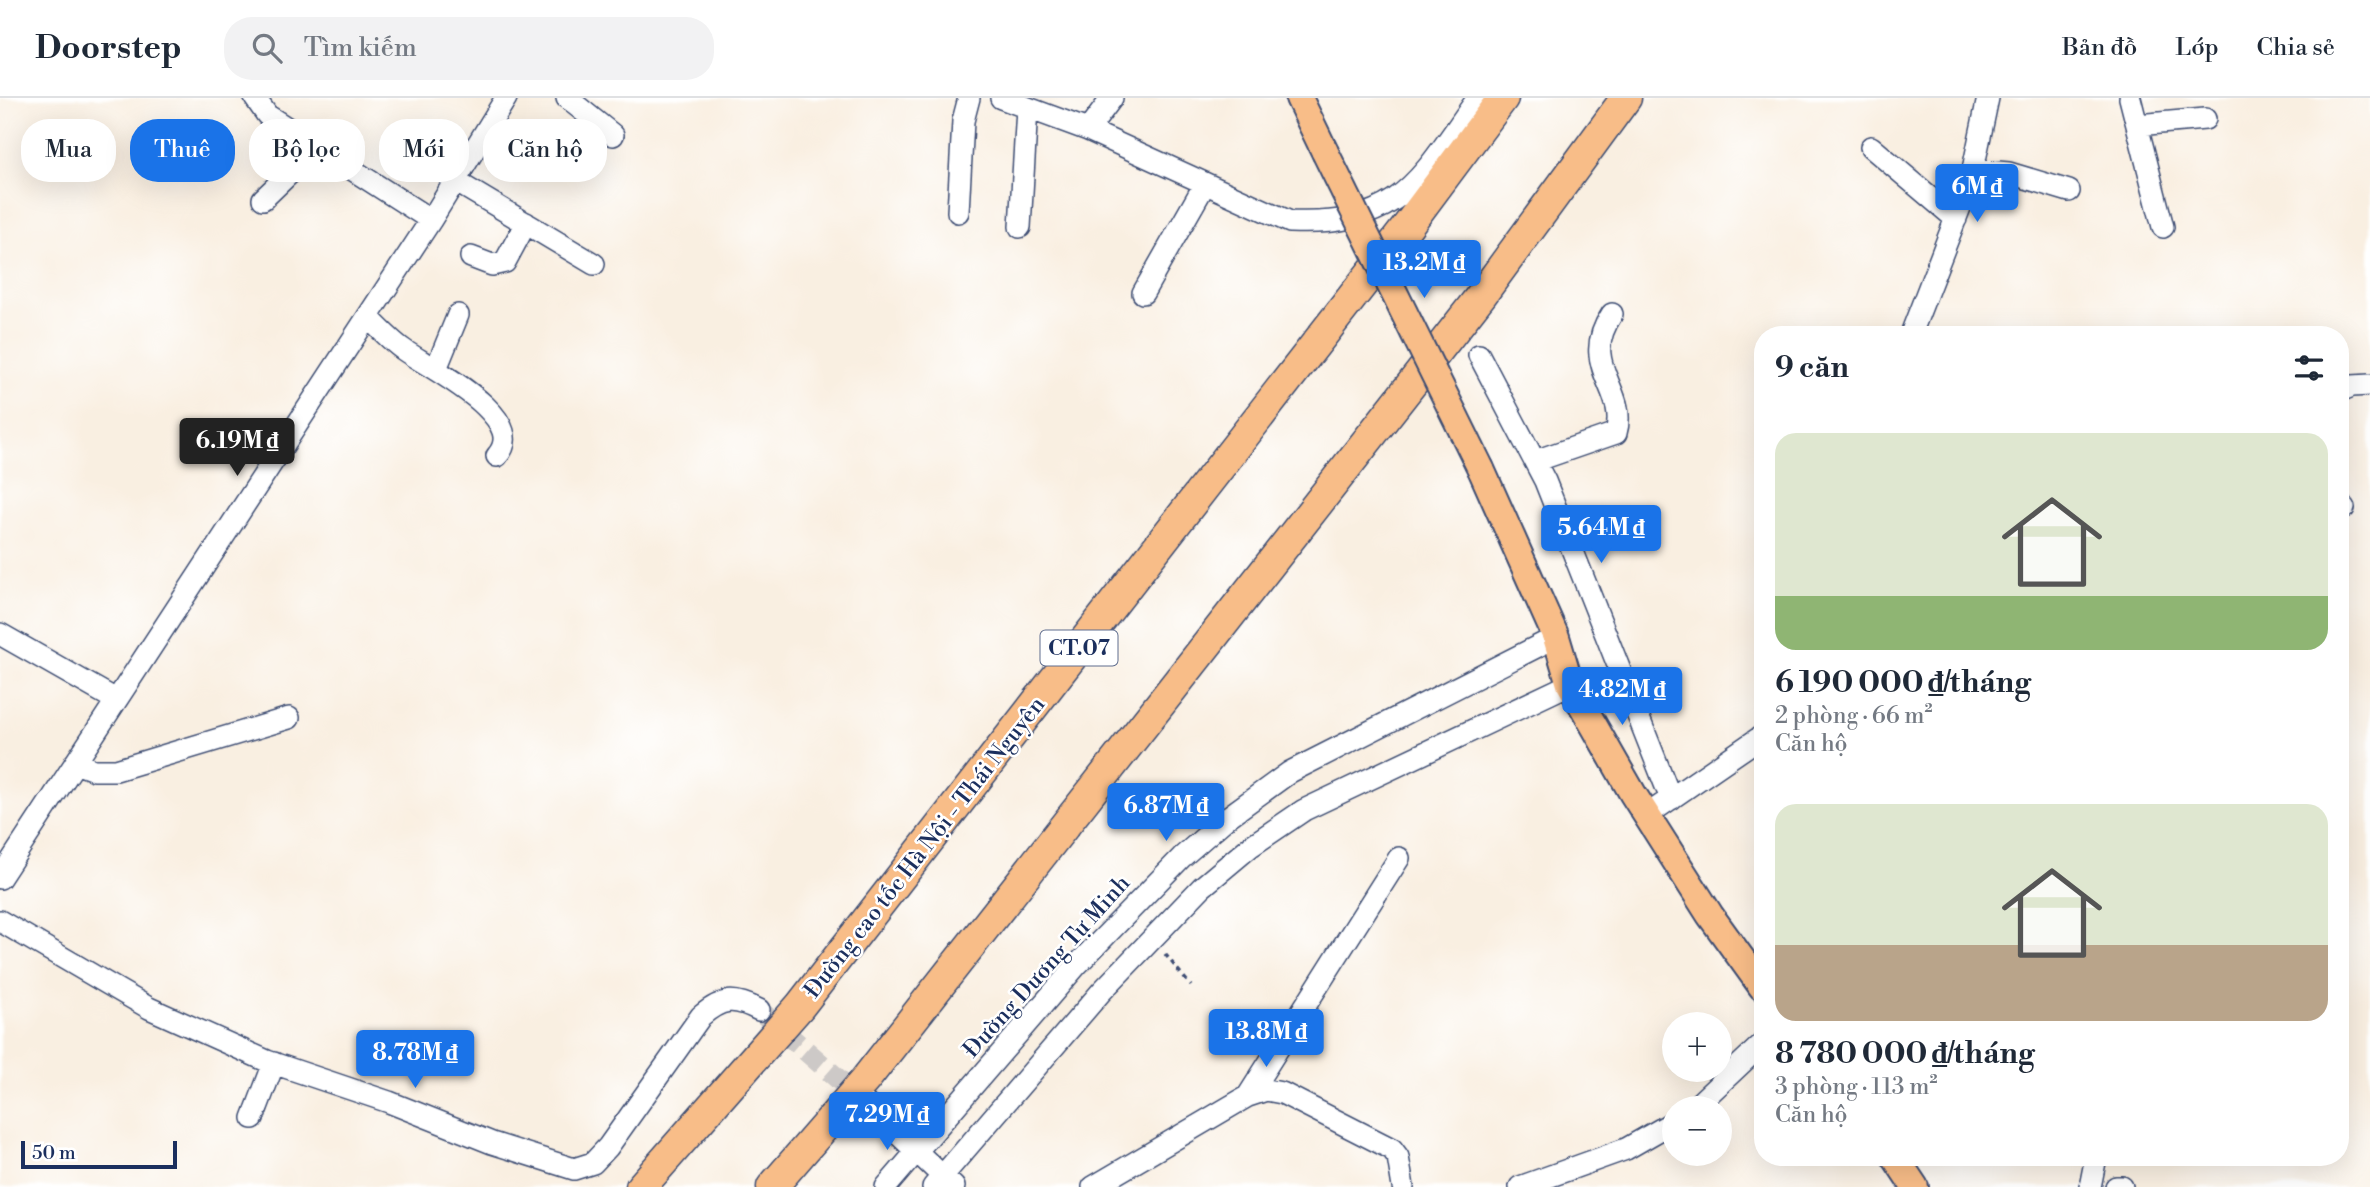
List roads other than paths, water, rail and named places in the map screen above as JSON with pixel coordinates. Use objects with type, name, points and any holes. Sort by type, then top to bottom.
[{"type":"highway","name":"Đường cao tốc Hà Nội - Thái Nguyên","points":[[641,1187],[800,1006],[1406,228],[1503,98]]},
{"type":"highway","points":[[772,1187],[874,1070],[1483,293],[1626,98]]},
{"type":"main road","points":[[1299,98],[1481,469],[1556,637],[1570,684],[1710,915],[1754,976]]},
{"type":"main road","points":[[1901,1166],[1915,1187]]},
{"type":"street","points":[[255,98],[273,119]]},
{"type":"street","points":[[469,158],[506,98]]},
{"type":"street","points":[[566,98],[613,135]]},
{"type":"street","points":[[958,212],[962,121],[969,98]]},
{"type":"street","points":[[1001,98],[1088,130],[1290,222],[1325,223],[1353,218],[1399,200],[1416,183],[1478,98]]},
{"type":"street","points":[[1088,130],[1112,98]]},
{"type":"street","points":[[1914,326],[1974,170],[1988,98]]},
{"type":"street","points":[[2130,98],[2163,227]]},
{"type":"street","points":[[1020,227],[1027,108]]},
{"type":"street","points":[[2137,125],[2205,119]]},
{"type":"street","points":[[1871,146],[1956,219]]},
{"type":"street","points":[[1974,170],[2009,173],[2069,191]]},
{"type":"street","points":[[365,179],[431,220]]},
{"type":"street","points":[[263,199],[281,182]]},
{"type":"street","points":[[0,878],[454,182]]},
{"type":"street","points":[[457,182],[594,264]]},
{"type":"street","points":[[1143,293],[1205,184]]},
{"type":"street","points":[[471,257],[492,265],[505,262],[526,223]]},
{"type":"street","points":[[1535,461],[1616,433],[1615,401],[1599,358],[1598,344],[1612,314]]},
{"type":"street","points":[[436,369],[458,315]]},
{"type":"street","points":[[368,317],[403,350],[477,398],[503,430],[506,447],[497,456]]},
{"type":"street","points":[[1479,355],[1535,461],[1671,799]]},
{"type":"street","points":[[2349,388],[2370,385]]},
{"type":"street","points":[[0,634],[116,700]]},
{"type":"street","name":"Đường Dương Tự Minh","points":[[886,1187],[1076,966],[1182,857],[1228,817],[1290,772],[1556,637]]},
{"type":"street","points":[[860,1098],[917,1151],[944,1183],[1101,992],[1202,887],[1251,846],[1304,810],[1570,684]]},
{"type":"street","points":[[75,763],[94,769],[116,770],[289,718]]},
{"type":"street","points":[[1647,815],[1754,742]]},
{"type":"street","points":[[1248,1096],[1399,858]]},
{"type":"street","points":[[0,921],[149,1008],[274,1063],[389,1102],[492,1143],[574,1169],[593,1163],[608,1147],[701,1016],[715,1004],[729,999],[742,1001],[759,1010]]},
{"type":"street","points":[[1707,1096],[1754,1052]]},
{"type":"street","points":[[253,1118],[274,1063]]},
{"type":"street","points":[[1093,1187],[1248,1096],[1266,1090],[1282,1093],[1381,1141],[1398,1157],[1403,1187]]},
{"type":"street","points":[[1520,1187],[1626,1149],[1662,1128]]},
{"type":"street","points":[[2090,1187],[2094,1166]]},
{"type":"street","points":[[2116,1187],[2123,1187]]},
{"type":"tunnel","points":[[759,1010],[860,1098]]}]
